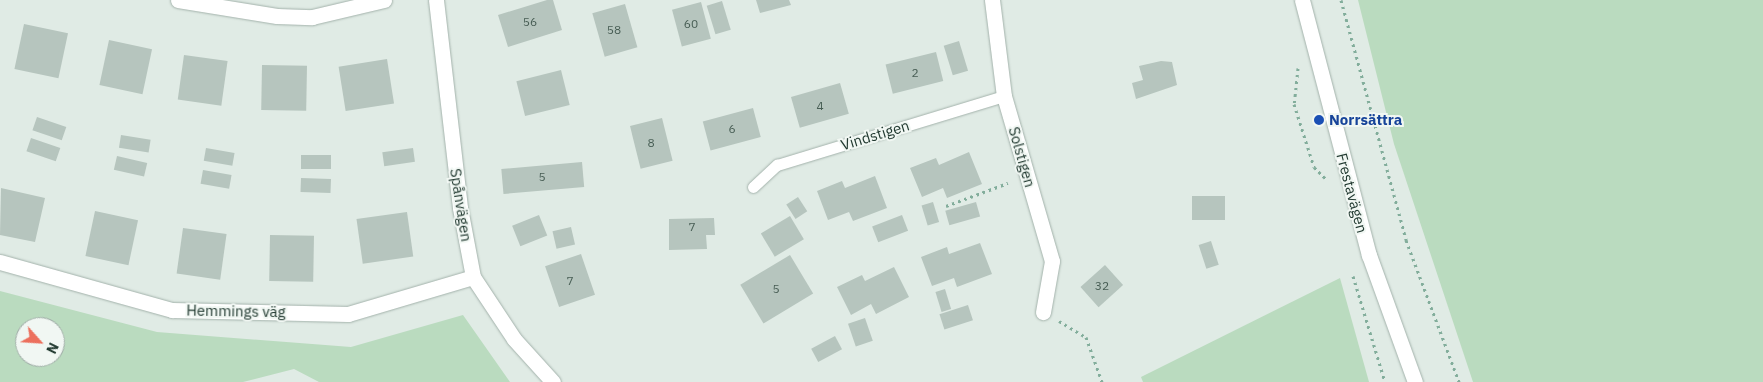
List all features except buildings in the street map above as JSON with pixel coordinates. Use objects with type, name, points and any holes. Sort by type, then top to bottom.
[{"type":"street","points":[[178,0],[277,16],[312,17],[384,0]]},
{"type":"street","name":"Spånvägen","points":[[436,0],[458,190],[473,277],[514,339],[553,382]]},
{"type":"street","name":"Solstigen","points":[[992,0],[1004,96],[1052,261],[1043,312]]},
{"type":"street","name":"Frestavägen","points":[[1302,0],[1369,256],[1415,382]]},
{"type":"street","name":"Hemmings väg","points":[[0,262],[172,310],[348,314],[473,277]]},
{"type":"lane","name":"Vindstigen","points":[[753,187],[778,165],[1004,96]]},
{"type":"path","points":[[1341,0],[1406,240],[1459,382]]},
{"type":"path","points":[[1298,64],[1294,104],[1314,168],[1329,182]]},
{"type":"path","points":[[946,206],[1028,176]]},
{"type":"path","points":[[1351,271],[1386,382]]},
{"type":"path","points":[[1043,312],[1086,337],[1102,382]]},
{"type":"green space","points":[[1358,0],[1763,0],[1763,382],[1473,382],[1394,144]]},
{"type":"green space","points":[[1340,278],[1369,382],[1143,382],[1141,377]]},
{"type":"green space","points":[[0,291],[157,332],[351,347],[463,315],[510,382],[319,382],[294,369],[243,382],[0,382]]},
{"type":"place","name":"Norrsättra","points":[[1319,120]]}]
